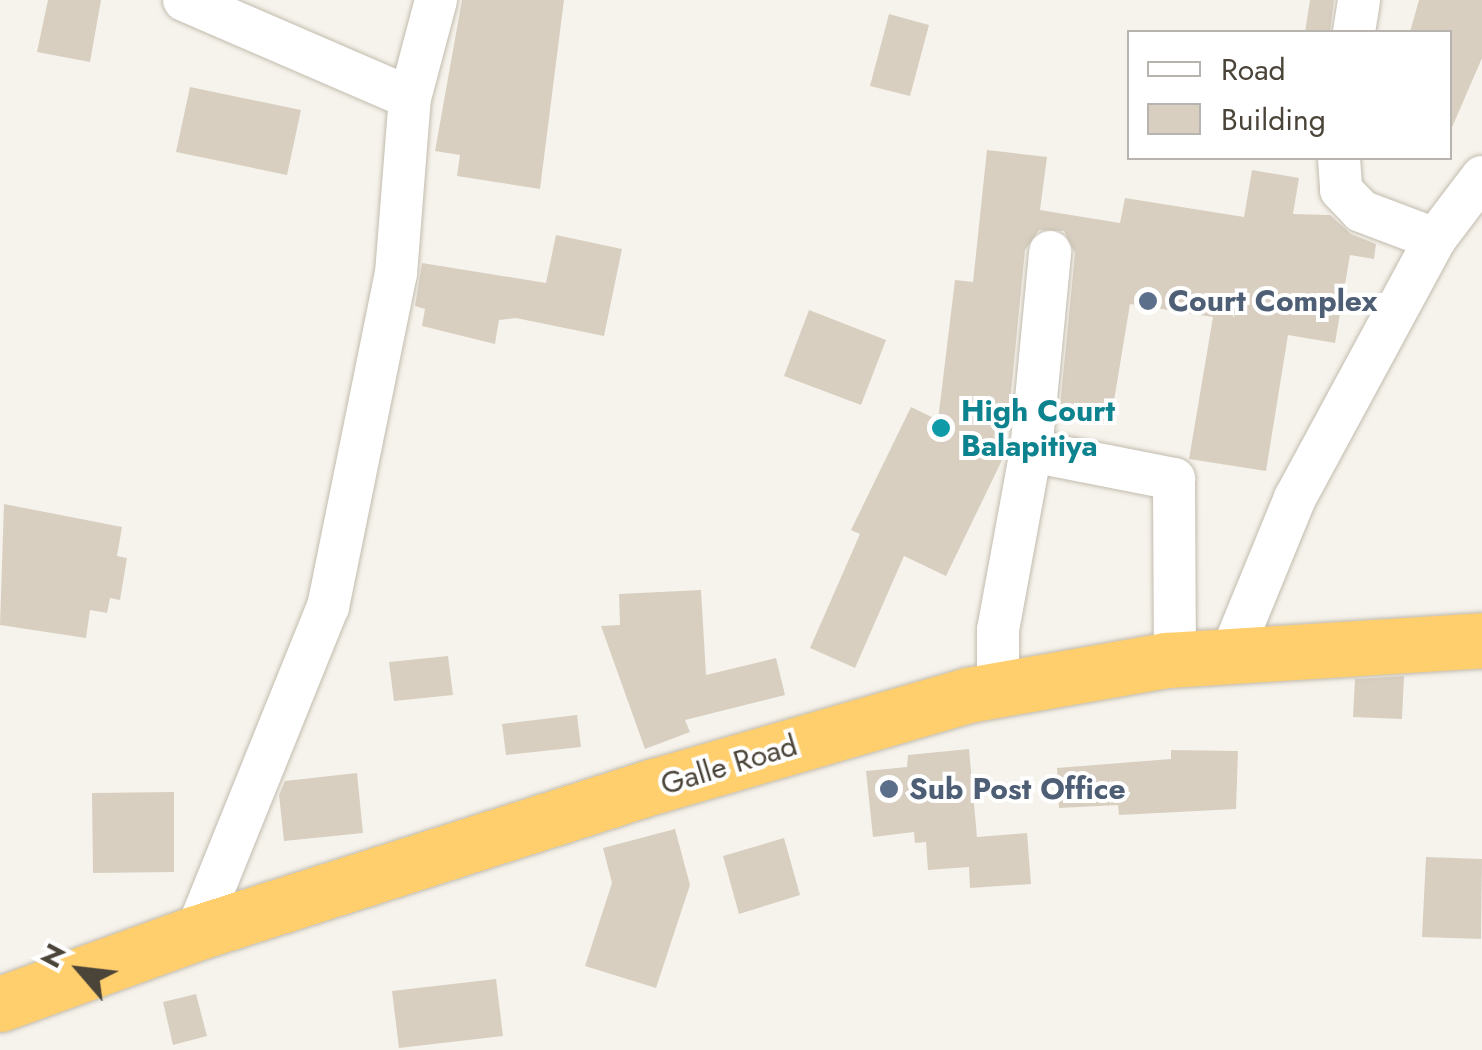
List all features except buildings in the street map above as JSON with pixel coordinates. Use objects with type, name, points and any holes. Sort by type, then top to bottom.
[{"type":"highway","name":"Galle Road","points":[[0,1004],[196,933],[655,786],[998,689],[1175,659],[1482,640]]},
{"type":"street","points":[[184,0],[410,98]]},
{"type":"street","points":[[196,933],[328,606],[396,274],[410,98],[436,0]]},
{"type":"street","points":[[1354,30],[1359,0]]},
{"type":"street","points":[[1339,160],[1340,190],[1361,212],[1435,239]]},
{"type":"street","points":[[1230,654],[1296,498],[1435,239],[1482,177]]},
{"type":"street","points":[[998,689],[998,630],[1031,452],[1050,252]]},
{"type":"street","points":[[1031,452],[1174,479],[1175,659]]},
{"type":"place","name":"Court Complex","points":[[1148,301]]},
{"type":"place","name":"High Court Balapitiya","points":[[941,428]]},
{"type":"place","name":"Sub Post Office","points":[[889,789]]}]
